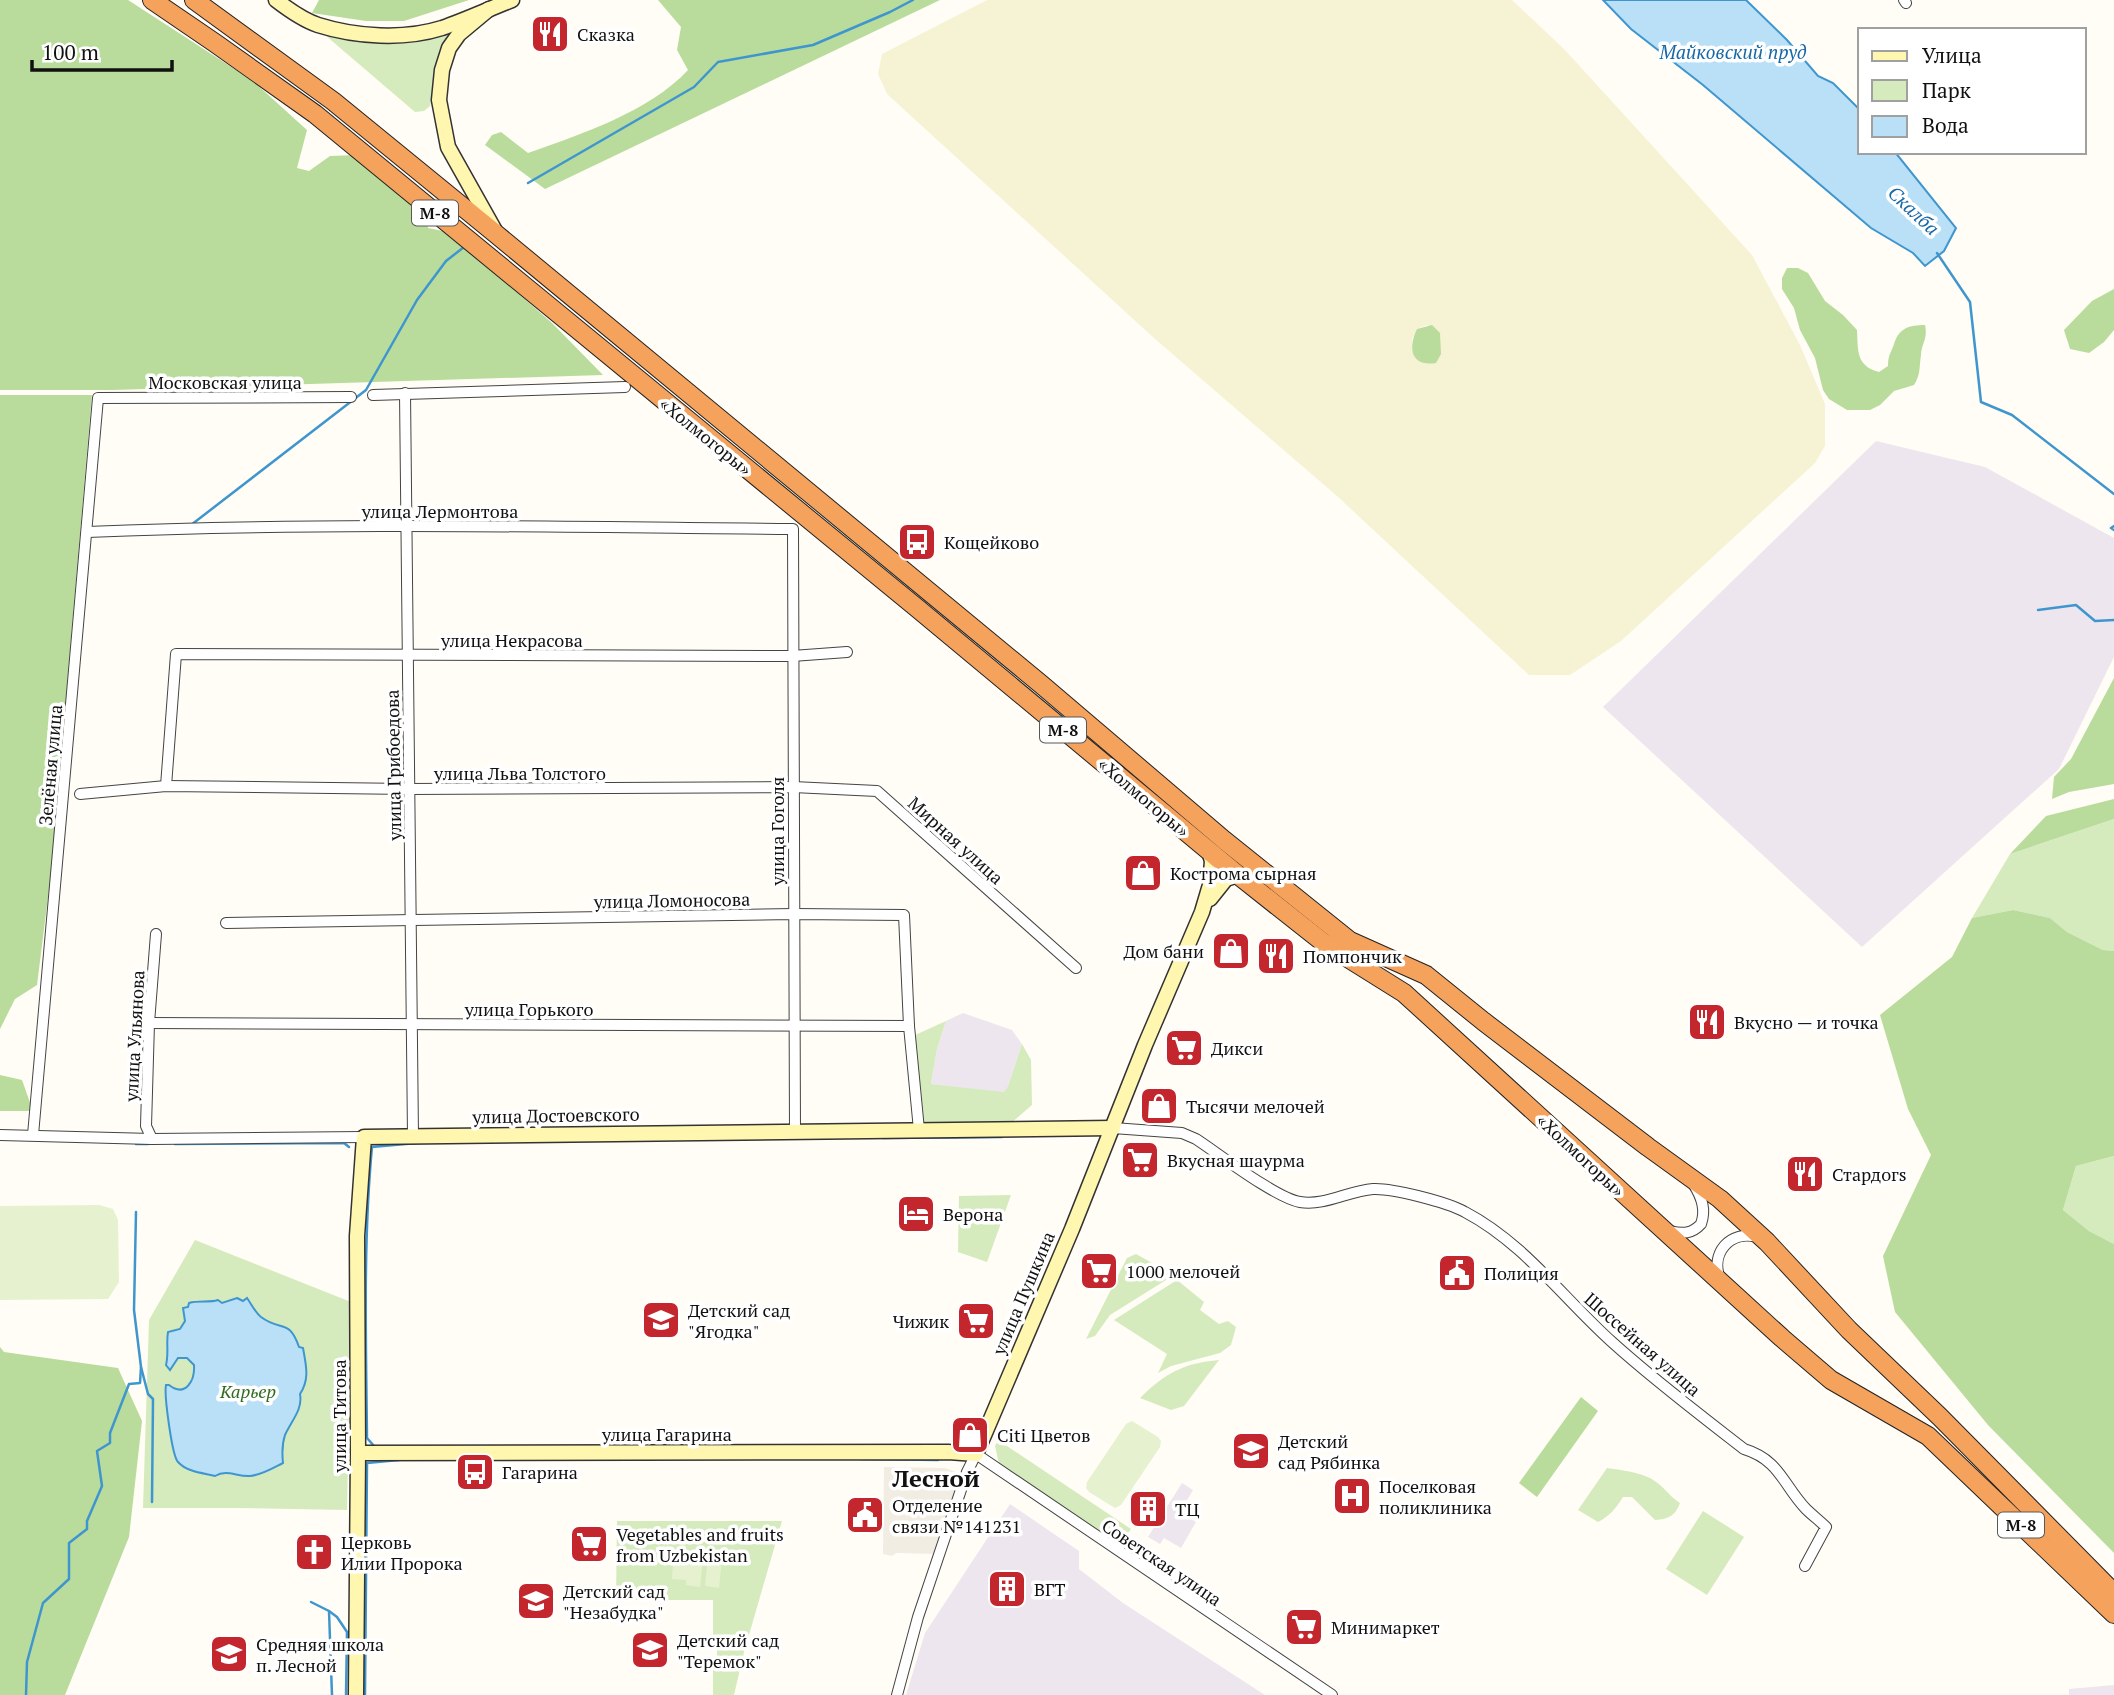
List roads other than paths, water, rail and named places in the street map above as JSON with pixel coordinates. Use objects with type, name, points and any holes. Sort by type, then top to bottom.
[{"type":"highway","name":"«Холмогоры»","points":[[152,0],[315,114],[1209,851],[1324,943],[1404,993],[1831,1380],[1928,1436],[2114,1614]]},
{"type":"highway","name":"«Холмогоры»","points":[[194,0],[333,101],[1339,933],[1350,941],[1426,975],[1720,1199],[1767,1242],[1849,1330],[1950,1427],[2114,1593]]},
{"type":"street","points":[[276,0],[294,14],[318,25],[364,34],[406,35],[440,28],[512,0]]},
{"type":"street","points":[[489,9],[459,34],[449,48],[442,70],[439,100],[448,147],[496,234]]},
{"type":"street","points":[[373,395],[625,387]]},
{"type":"street","name":"улица Грибоедова","points":[[405,393],[413,1136]]},
{"type":"street","name":"Московская улица","points":[[98,398],[351,397]]},
{"type":"street","name":"Зелёная улица","points":[[33,1135],[98,398]]},
{"type":"street","name":"улица Лермонтова","points":[[87,532],[406,526],[793,529]]},
{"type":"street","name":"улица Гоголя","points":[[793,529],[795,1132]]},
{"type":"street","name":"улица Некрасова","points":[[166,786],[176,654],[792,656],[847,652]]},
{"type":"street","name":"улица Льва Толстого","points":[[80,794],[166,786],[409,789],[793,787]]},
{"type":"street","name":"Мирная улица","points":[[793,787],[877,791],[1076,968]]},
{"type":"street","points":[[1202,912],[1210,885],[1212,860],[1209,851]]},
{"type":"street","points":[[1202,912],[1226,879],[1238,874]]},
{"type":"street","name":"улица Пушкина","points":[[897,1695],[926,1595],[967,1472],[1202,912]]},
{"type":"street","name":"улица Ломоносова","points":[[226,923],[794,914],[904,915],[909,1026],[919,1130]]},
{"type":"street","name":"улица Ульянова","points":[[152,1139],[146,1126],[149,1023],[156,934]]},
{"type":"street","name":"улица Горького","points":[[149,1023],[909,1026]]},
{"type":"street","name":"улица Достоевского","points":[[0,1135],[152,1139],[1113,1128]]},
{"type":"street","name":"Шоссейная улица","points":[[1113,1128],[1182,1133],[1196,1139],[1278,1193],[1297,1201],[1317,1203],[1374,1189],[1421,1196],[1463,1210],[1492,1228],[1532,1260],[1611,1342],[1744,1449],[1777,1469],[1805,1508],[1826,1527],[1805,1566]]},
{"type":"street","name":"улица Титова","points":[[356,1695],[357,1236],[364,1137]]},
{"type":"street","points":[[1654,1222],[1682,1234],[1690,1233],[1701,1224],[1704,1210],[1702,1201],[1688,1176]]},
{"type":"street","points":[[1727,1288],[1717,1270],[1718,1257],[1724,1245],[1735,1237],[1748,1235],[1767,1242]]},
{"type":"street","name":"улица Гагарина","points":[[358,1452],[976,1454]]},
{"type":"street","name":"Советская улица","points":[[976,1454],[1332,1695]]},
{"type":"water","name":"Майковский пруд","points":[[1603,0],[1746,0],[1787,40],[1818,76],[1833,83],[1858,108],[1858,154],[1897,154],[1956,228],[1944,251],[1925,266],[1913,253],[1871,228],[1703,85],[1631,29]]},
{"type":"water","points":[[237,1298],[243,1301],[247,1298],[261,1317],[292,1332],[299,1347],[303,1348],[306,1377],[298,1410],[284,1438],[283,1463],[254,1475],[224,1473],[215,1476],[186,1468],[178,1462],[173,1449],[166,1385],[180,1389],[188,1386],[194,1365],[187,1358],[178,1358],[170,1370],[166,1365],[167,1336],[168,1332],[180,1329],[185,1321],[183,1308],[188,1307],[189,1303],[218,1300],[222,1303]]},
{"type":"waterway","points":[[528,183],[694,87],[718,62],[813,45],[913,0]]},
{"type":"waterway","points":[[191,525],[366,390],[417,300],[446,261],[464,247]]},
{"type":"waterway","name":"Скалба","points":[[1937,253],[1970,302],[1981,402],[2012,415],[2114,494]]},
{"type":"waterway","points":[[2114,526],[2111,528],[2114,530]]},
{"type":"waterway","points":[[2038,610],[2076,605],[2095,621],[2114,620]]},
{"type":"waterway","points":[[883,1138],[1002,1137]]},
{"type":"waterway","points":[[175,1144],[344,1143],[349,1147]]},
{"type":"waterway","points":[[374,1446],[367,1438],[366,1329],[367,1219],[372,1147],[417,1143]]},
{"type":"waterway","points":[[136,1144],[148,1144]]},
{"type":"waterway","points":[[136,1212],[134,1310],[141,1367],[148,1394],[153,1399],[152,1502]]},
{"type":"waterway","points":[[26,1695],[27,1662],[43,1603],[69,1579],[69,1543],[87,1529],[87,1521],[102,1486],[97,1451],[110,1443],[110,1433],[129,1384],[140,1383],[141,1367]]},
{"type":"waterway","points":[[861,1459],[938,1460]]},
{"type":"waterway","points":[[365,1695],[367,1463],[399,1460]]},
{"type":"waterway","points":[[311,1602],[337,1617],[347,1632],[346,1695]]},
{"type":"waterway","points":[[329,1611],[332,1695]]},
{"type":"place","name":"Сказка","points":[[550,34]]},
{"type":"place","name":"Кощейково","points":[[917,542]]},
{"type":"place","name":"Кострома сырная","points":[[1143,873]]},
{"type":"place","name":"Дом бани","points":[[1231,951]]},
{"type":"place","name":"Помпончик","points":[[1276,956]]},
{"type":"place","name":"Вкусно — и точка","points":[[1707,1022]]},
{"type":"place","name":"Дикси","points":[[1184,1048]]},
{"type":"place","name":"Тысячи мелочей","points":[[1159,1106]]},
{"type":"place","name":"Вкусная шаурма","points":[[1140,1160]]},
{"type":"place","name":"Стардогs","points":[[1805,1174]]},
{"type":"place","name":"Верона","points":[[916,1214]]},
{"type":"place","name":"1000 мелочей","points":[[1099,1271]]},
{"type":"place","name":"Полиция","points":[[1457,1273]]},
{"type":"place","name":"Детский сад \"Ягодка\"","points":[[661,1320]]},
{"type":"place","name":"Чижик","points":[[976,1321]]},
{"type":"place","name":"Citi Цветов","points":[[970,1435]]},
{"type":"place","name":"Детский сад Рябинка","points":[[1251,1451]]},
{"type":"place","name":"Гагарина","points":[[475,1472]]},
{"type":"place","name":"Поселковая поликлиника","points":[[1352,1496]]},
{"type":"place","name":"ТЦ","points":[[1148,1509]]},
{"type":"place","name":"Отделение связи №141231","points":[[865,1515]]},
{"type":"place","name":"Vegetables and fruits from Uzbekistan","points":[[589,1544]]},
{"type":"place","name":"Церковь Илии Пророка","points":[[314,1552]]},
{"type":"place","name":"ВГТ","points":[[1007,1589]]},
{"type":"place","name":"Детский сад \"Незабудка\"","points":[[536,1601]]},
{"type":"place","name":"Минимаркет","points":[[1304,1627]]},
{"type":"place","name":"Детский сад \"Теремок\"","points":[[650,1650]]},
{"type":"place","name":"Средняя школа п. Лесной","points":[[229,1654]]},
{"type":"district","name":"Лесной","points":[[936,1478]]},
{"type":"park label","name":"Карьер","points":[[248,1391]]}]
